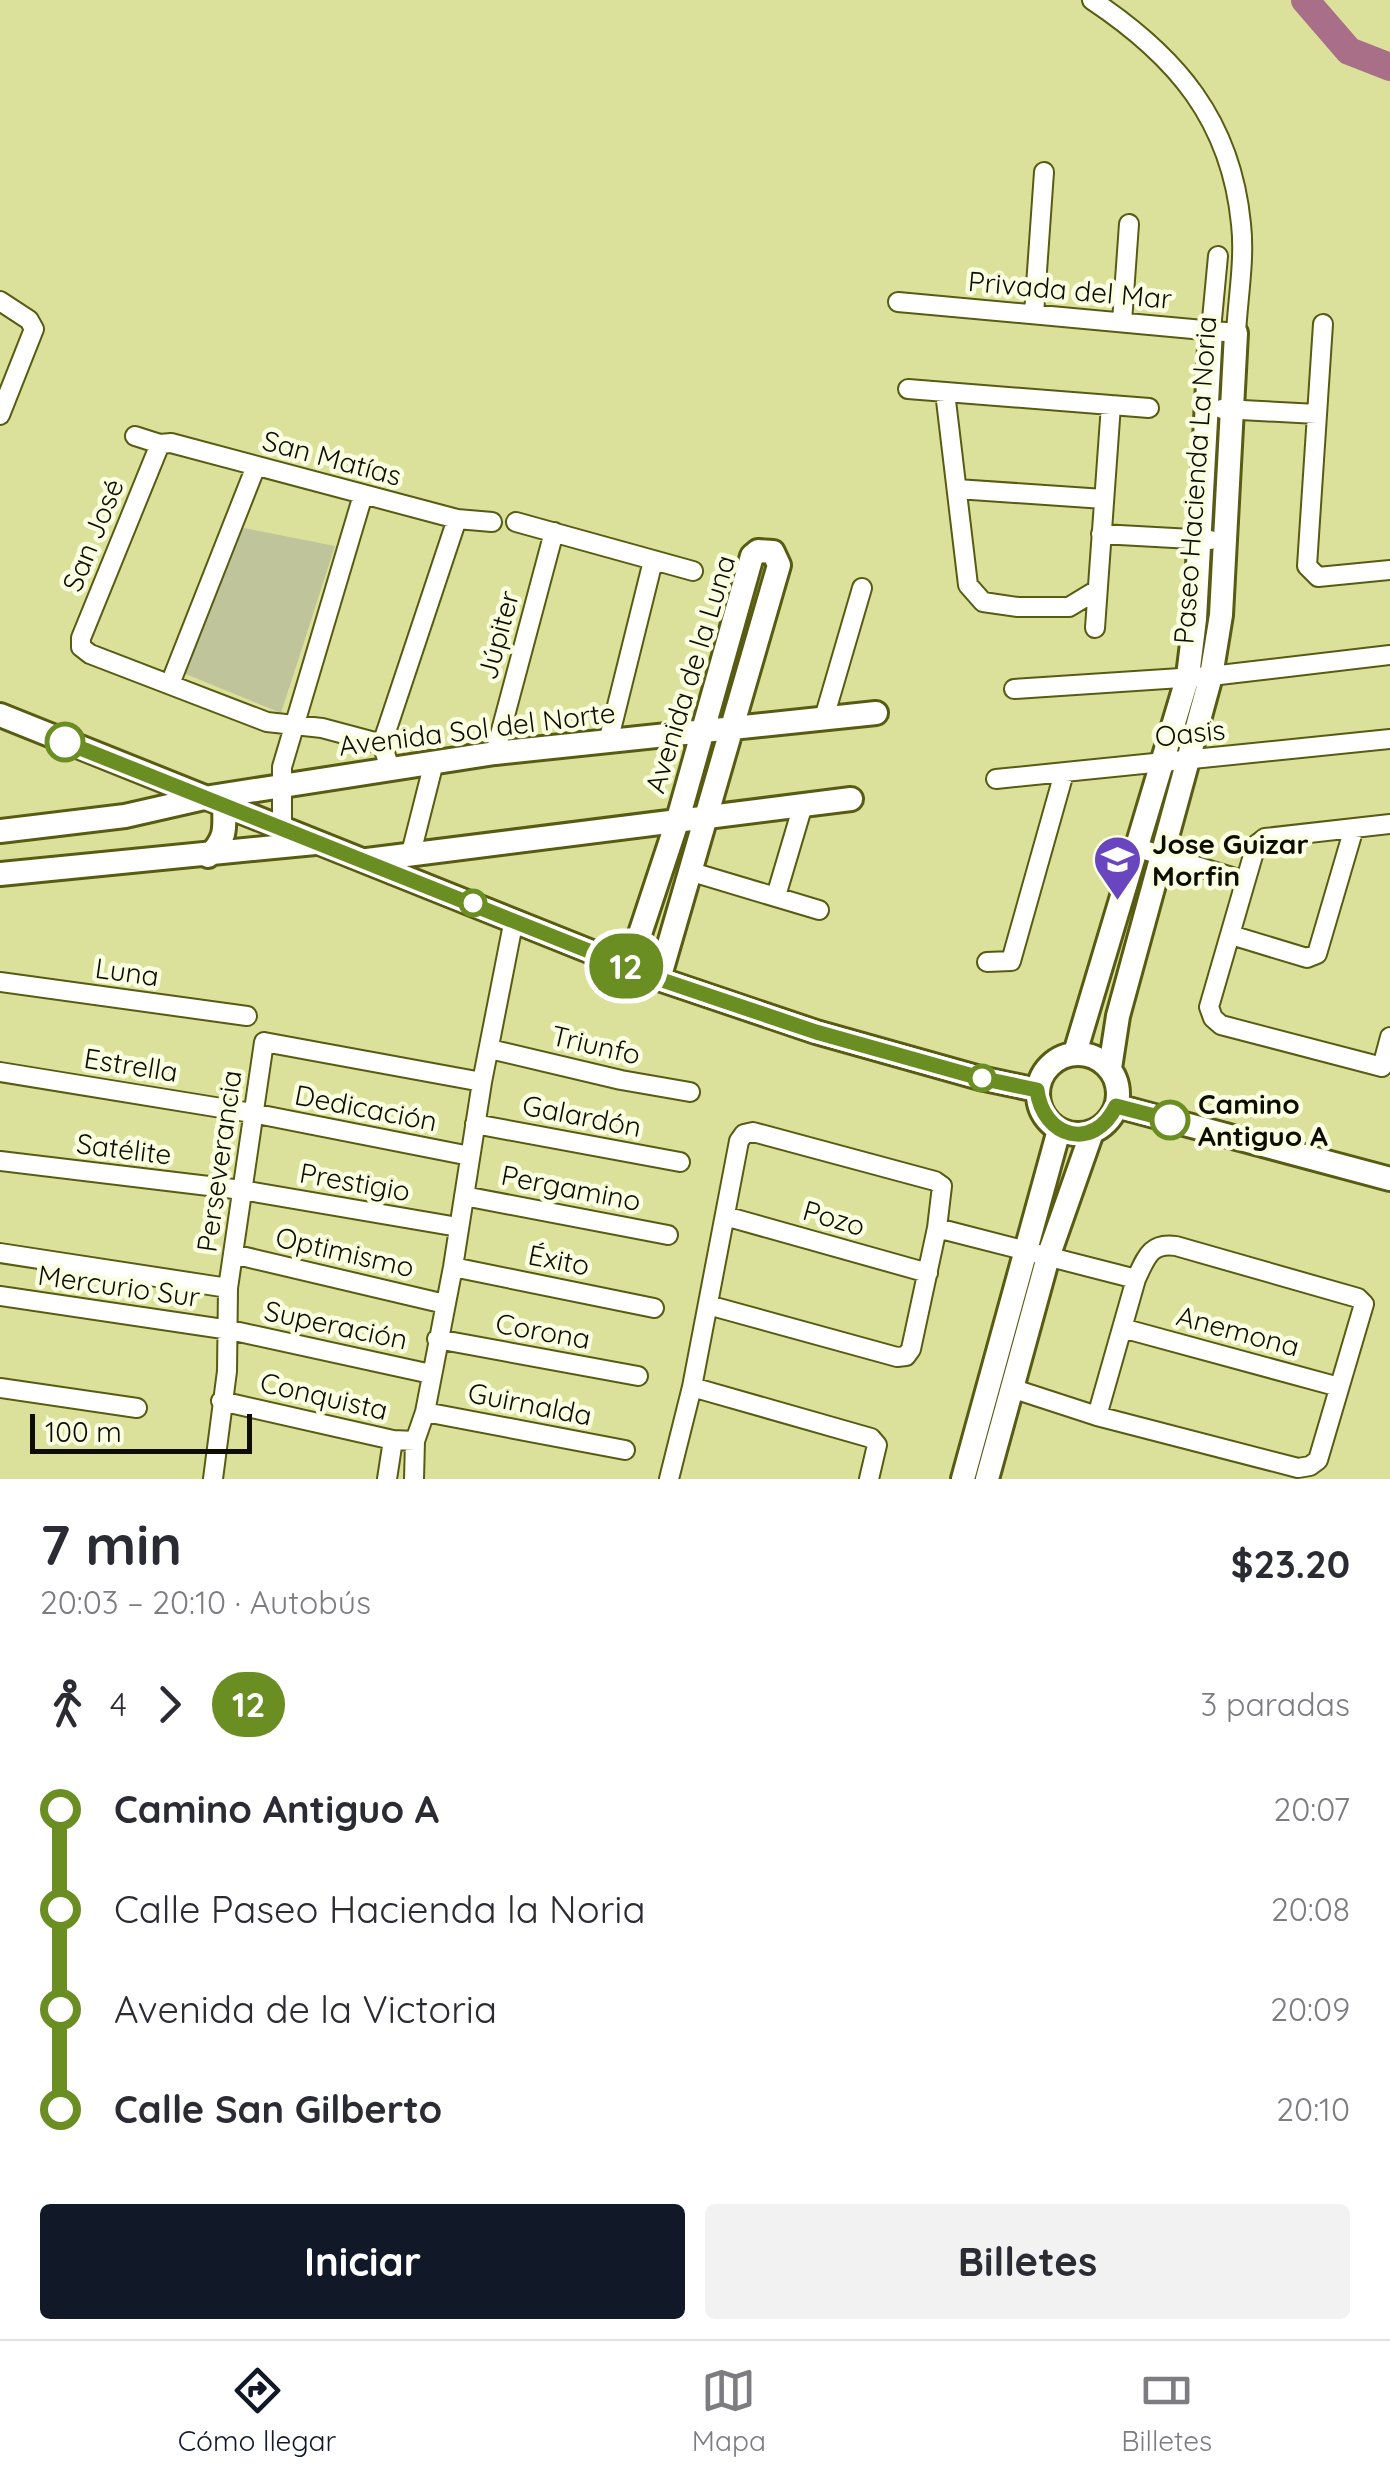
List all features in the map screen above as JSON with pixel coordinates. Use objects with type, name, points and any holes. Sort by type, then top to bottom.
[{"type":"street","name":"Paseo Hacienda La Noria","points":[[1075,1053],[1138,848],[1174,762],[1221,616],[1242,226],[1225,149],[1190,84],[1162,52],[1092,0]]},
{"type":"street","points":[[1034,314],[1044,172]]},
{"type":"street","points":[[1122,322],[1130,224]]},
{"type":"street","name":"Paseo Hacienda La Noria","points":[[1199,676],[1200,540],[1218,256]]},
{"type":"street","points":[[0,301],[29,320],[34,328],[1,408]]},
{"type":"street","name":"Privada del Mar","points":[[898,302],[1236,333]]},
{"type":"street","points":[[1324,324],[1307,566],[1318,577],[1390,570]]},
{"type":"street","points":[[908,390],[1150,408]]},
{"type":"street","points":[[946,392],[968,585],[983,602],[1018,607],[1068,607],[1097,590]]},
{"type":"street","points":[[1095,628],[1111,405]]},
{"type":"street","points":[[1207,408],[1317,414]]},
{"type":"street","name":"San Matías","points":[[135,436],[160,444],[171,442],[457,519],[492,522]]},
{"type":"street","name":"San José","points":[[160,444],[81,638],[81,647],[90,654],[170,684]]},
{"type":"street","points":[[256,466],[170,684],[267,722],[322,728],[382,744]]},
{"type":"street","points":[[956,489],[1104,499]]},
{"type":"street","points":[[282,828],[282,767],[363,495]]},
{"type":"street","points":[[390,768],[382,744],[457,519]]},
{"type":"street","points":[[516,522],[693,571]]},
{"type":"street","name":"Júpiter","points":[[496,754],[554,532]]},
{"type":"street","points":[[1101,534],[1225,540]]},
{"type":"street","name":"Avenida de la Luna","points":[[629,967],[678,819],[752,556],[758,551],[773,552],[778,565],[767,608],[659,979]]},
{"type":"street","points":[[608,742],[653,561]]},
{"type":"street","points":[[824,718],[862,588]]},
{"type":"street","points":[[740,599],[767,608]]},
{"type":"street","points":[[1014,689],[1199,676],[1390,655]]},
{"type":"street","name":"Avenida Sol del Norte","points":[[0,831],[214,802],[281,785],[434,762],[876,713]]},
{"type":"street","points":[[0,715],[659,979],[816,1032],[1037,1090]]},
{"type":"street","name":"Oasis","points":[[996,779],[1390,739]]},
{"type":"street","points":[[411,853],[434,762]]},
{"type":"street","name":"Paseo Hacienda La Noria","points":[[1110,1068],[1118,1016],[1161,855],[1174,762]]},
{"type":"street","points":[[125,816],[130,798],[130,769]]},
{"type":"street","points":[[987,962],[1011,961],[1064,773]]},
{"type":"street","points":[[364,860],[851,800]]},
{"type":"street","points":[[208,856],[221,844],[225,831],[214,802]]},
{"type":"street","points":[[776,896],[803,805]]},
{"type":"street","points":[[1390,824],[1265,838],[1256,846],[1210,1008],[1221,1026],[1386,1068],[1390,1037]]},
{"type":"street","points":[[1231,935],[1307,958],[1316,954],[1354,828]]},
{"type":"street","points":[[0,874],[317,843]]},
{"type":"street","points":[[1138,848],[1245,880]]},
{"type":"street","points":[[692,872],[819,910]]},
{"type":"street","points":[[414,1479],[415,1441],[425,1412],[453,1268],[482,1082],[514,919]]},
{"type":"street","name":"Luna","points":[[0,982],[247,1016]]},
{"type":"street","name":"Perseverancia","points":[[217,1478],[230,1330],[228,1288],[264,1042],[482,1082]]},
{"type":"street","name":"Triunfo","points":[[490,1049],[690,1092]]},
{"type":"street","points":[[987,1479],[1048,1257],[1092,1132],[1111,1117],[1116,1106],[1118,1087],[1110,1068],[1100,1060],[1075,1053],[1049,1064],[1037,1090],[1039,1106],[1046,1120],[1059,1130],[1070,1134],[1092,1132]]},
{"type":"street","name":"Estrella","points":[[0,1072],[252,1114]]},
{"type":"street","points":[[1116,1106],[1390,1179]]},
{"type":"street","name":"Dedicación","points":[[252,1114],[470,1156]]},
{"type":"street","name":"Galardón","points":[[475,1124],[680,1162]]},
{"type":"street","points":[[963,1479],[1059,1130]]},
{"type":"street","points":[[674,1478],[739,1141],[744,1134],[753,1132],[942,1186],[912,1349],[906,1356],[898,1358],[708,1304]]},
{"type":"street","name":"Satélite","points":[[0,1161],[242,1190]]},
{"type":"street","name":"Prestigio","points":[[242,1190],[458,1227]]},
{"type":"street","name":"Pergamino","points":[[464,1196],[668,1235]]},
{"type":"street","name":"Pozo","points":[[725,1216],[928,1273]]},
{"type":"street","points":[[937,1228],[1136,1279]]},
{"type":"street","points":[[1014,1389],[1097,1416],[1298,1468],[1310,1466],[1318,1460],[1364,1304],[1358,1298],[1162,1244],[1150,1250],[1136,1279],[1097,1416]]},
{"type":"street","points":[[0,1253],[228,1288]]},
{"type":"street","name":"Optimismo","points":[[233,1254],[445,1304]]},
{"type":"street","name":"Éxito","points":[[453,1268],[654,1308]]},
{"type":"street","name":"Mercurio Sur","points":[[0,1296],[230,1330]]},
{"type":"street","name":"Anemona","points":[[1122,1328],[1339,1387]]},
{"type":"street","name":"Superación","points":[[230,1330],[431,1374]]},
{"type":"street","name":"Corona","points":[[438,1340],[638,1376]]},
{"type":"street","points":[[0,1388],[136,1408]]},
{"type":"street","points":[[692,1388],[871,1438],[877,1445],[870,1479]]},
{"type":"street","name":"Conquista","points":[[221,1402],[394,1440],[415,1441]]},
{"type":"street","name":"Guirnalda","points":[[425,1412],[625,1450]]},
{"type":"street","points":[[392,1478],[394,1440]]},
{"type":"green space","points":[[239,527],[335,546],[281,713],[176,670]]},
{"type":"waterway","points":[[1305,0],[1349,51],[1390,67]]},
{"type":"bus line","name":"12","points":[[65,742],[659,979],[816,1032],[1037,1090],[1046,1120],[1070,1134],[1092,1132],[1102,1126],[1116,1106],[1170,1120]]},
{"type":"place","name":"Jose Guizar Morfin","points":[[1117,902]]},
{"type":"place","name":"Camino Antiguo A","points":[[1170,1120]]}]
